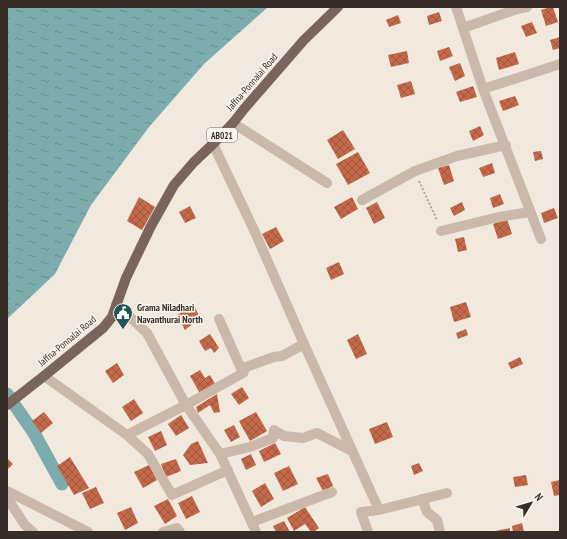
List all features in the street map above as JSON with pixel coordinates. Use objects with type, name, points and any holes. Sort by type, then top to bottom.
[{"type":"main road","name":"Jaffna-Ponnalai Road","points":[[7,405],[103,328],[112,317],[126,278],[151,226],[174,185],[194,162],[233,123],[244,108],[304,40],[338,7]]},
{"type":"street","points":[[456,7],[483,89],[506,145],[541,239]]},
{"type":"street","points":[[463,28],[517,9],[527,7]]},
{"type":"street","points":[[483,89],[560,64]]},
{"type":"street","points":[[233,123],[327,183]]},
{"type":"street","points":[[213,144],[254,230],[379,510]]},
{"type":"street","points":[[362,200],[415,171],[456,156],[506,145]]},
{"type":"street","points":[[442,231],[499,217],[530,212]]},
{"type":"street","points":[[116,304],[147,333],[186,405],[220,454],[253,529],[332,492]]},
{"type":"street","points":[[219,318],[243,373]]},
{"type":"street","points":[[127,435],[186,405],[243,373],[246,367],[274,357],[282,356],[304,344]]},
{"type":"street","points":[[44,376],[127,435],[148,454],[172,495],[228,470]]},
{"type":"street","points":[[220,454],[250,447],[273,438],[274,430],[284,436],[303,438],[317,433],[352,450]]},
{"type":"street","points":[[7,491],[88,532]]},
{"type":"street","points":[[368,532],[361,512],[379,510],[447,493]]},
{"type":"street","points":[[7,498],[25,525],[33,532]]},
{"type":"street","points":[[422,499],[428,512],[437,520],[440,532]]},
{"type":"street","points":[[163,532],[177,528],[180,532]]},
{"type":"path","points":[[415,171],[442,231]]},
{"type":"water","points":[[7,7],[268,7],[204,64],[149,127],[91,205],[55,274],[7,319]]},
{"type":"building","points":[[553,7],[558,22],[546,26],[541,10]]},
{"type":"building","points":[[439,12],[442,21],[429,25],[427,16]]},
{"type":"building","points":[[398,15],[401,23],[389,27],[386,20]]},
{"type":"building","points":[[532,22],[537,33],[526,37],[521,26]]},
{"type":"building","points":[[560,37],[560,48],[553,50],[550,40]]},
{"type":"building","points":[[449,47],[453,56],[440,61],[437,51]]},
{"type":"building","points":[[407,51],[409,63],[391,67],[388,55]]},
{"type":"building","points":[[515,52],[519,64],[499,70],[496,58]]},
{"type":"building","points":[[460,63],[465,76],[455,81],[449,67]]},
{"type":"building","points":[[411,81],[415,94],[401,98],[397,85]]},
{"type":"building","points":[[473,86],[477,97],[460,102],[456,92]]},
{"type":"building","points":[[515,96],[519,105],[503,111],[499,101]]},
{"type":"building","points":[[480,126],[484,135],[473,141],[469,131]]},
{"type":"building","points":[[343,130],[355,149],[338,159],[327,140]]},
{"type":"building","points":[[541,151],[543,159],[535,161],[533,152]]},
{"type":"building","points":[[358,152],[370,173],[348,185],[336,164]]},
{"type":"building","points":[[492,163],[495,173],[483,177],[479,168]]},
{"type":"building","points":[[449,165],[454,181],[444,185],[438,168]]},
{"type":"building","points":[[500,194],[504,204],[493,208],[490,198]]},
{"type":"building","points":[[139,197],[155,207],[142,230],[127,221]]},
{"type":"building","points":[[352,197],[358,209],[341,219],[334,207]]},
{"type":"building","points":[[377,202],[385,218],[374,224],[366,208]]},
{"type":"building","points":[[462,202],[465,210],[454,216],[450,208]]},
{"type":"building","points":[[190,206],[196,218],[185,223],[179,212]]},
{"type":"building","points":[[554,208],[558,218],[544,223],[541,213]]},
{"type":"building","points":[[507,219],[512,234],[498,239],[493,224]]},
{"type":"building","points":[[276,227],[284,241],[270,249],[262,234]]},
{"type":"building","points":[[464,237],[467,250],[458,252],[455,239]]},
{"type":"building","points":[[339,262],[344,274],[331,280],[326,268]]},
{"type":"building","points":[[466,302],[471,317],[454,322],[450,307]]},
{"type":"building","points":[[194,305],[200,318],[185,330],[177,315]]},
{"type":"building","points":[[466,329],[468,335],[458,339],[456,333]]},
{"type":"building","points":[[210,334],[219,348],[214,353],[211,348],[205,351],[199,341]]},
{"type":"building","points":[[358,334],[367,354],[356,359],[347,340]]},
{"type":"building","points":[[520,357],[523,364],[511,369],[508,363]]},
{"type":"building","points":[[117,363],[124,375],[113,383],[105,371]]},
{"type":"building","points":[[200,370],[205,378],[210,375],[216,386],[201,395],[190,376]]},
{"type":"building","points":[[242,387],[249,398],[239,405],[231,394]]},
{"type":"building","points":[[217,394],[220,412],[214,413],[210,405],[198,413],[196,407]]},
{"type":"building","points":[[134,399],[143,413],[131,421],[122,407]]},
{"type":"building","points":[[44,412],[53,423],[41,433],[32,421]]},
{"type":"building","points":[[256,412],[267,431],[250,441],[239,421]]},
{"type":"building","points":[[181,415],[189,428],[176,436],[168,424]]},
{"type":"building","points":[[387,422],[393,437],[375,444],[369,429]]},
{"type":"building","points":[[234,425],[240,437],[231,442],[224,430]]},
{"type":"building","points":[[161,431],[167,445],[155,451],[148,437]]},
{"type":"building","points":[[198,441],[208,463],[190,465],[183,455],[191,444]]},
{"type":"building","points":[[275,443],[281,454],[264,462],[259,451]]},
{"type":"building","points":[[251,454],[256,465],[246,470],[241,459]]},
{"type":"building","points":[[70,457],[89,488],[74,495],[57,466]]},
{"type":"building","points":[[7,458],[13,464],[8,469],[7,468]]},
{"type":"building","points":[[176,459],[181,471],[166,477],[161,464]]},
{"type":"building","points":[[419,463],[423,471],[414,475],[411,466]]},
{"type":"building","points":[[149,465],[157,480],[143,488],[134,472]]},
{"type":"building","points":[[289,466],[298,484],[283,491],[274,473]]},
{"type":"building","points":[[328,474],[333,486],[323,491],[316,478]]},
{"type":"building","points":[[526,475],[528,485],[515,487],[513,477]]},
{"type":"building","points":[[560,480],[560,495],[554,496],[551,482]]},
{"type":"building","points":[[265,483],[274,499],[261,507],[252,491]]},
{"type":"building","points":[[96,487],[104,503],[90,509],[82,493]]},
{"type":"building","points":[[192,496],[200,512],[186,519],[178,503]]},
{"type":"building","points":[[168,499],[177,516],[165,524],[154,506]]},
{"type":"building","points":[[131,507],[138,523],[125,530],[117,513]]},
{"type":"building","points":[[305,507],[319,528],[314,532],[311,532],[305,524],[294,531],[287,518]]},
{"type":"building","points":[[284,521],[290,532],[276,532],[273,526]]},
{"type":"building","points":[[522,523],[524,532],[513,532],[512,526]]},
{"type":"building","points":[[510,528],[510,532],[495,532],[495,531]]},
{"type":"waterway","points":[[7,394],[34,433],[62,484]]},
{"type":"place","name":"Grama Niladhari Navanthurai North","points":[[123,330]]}]
